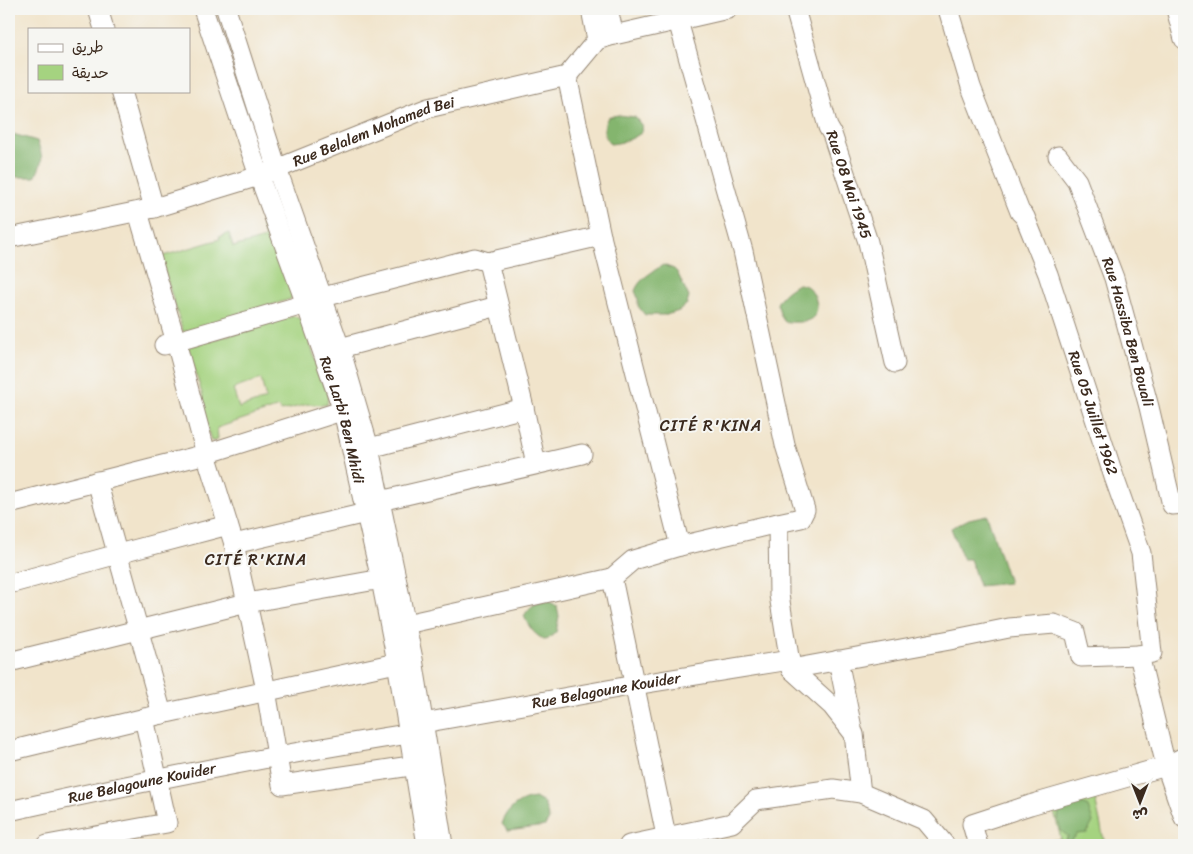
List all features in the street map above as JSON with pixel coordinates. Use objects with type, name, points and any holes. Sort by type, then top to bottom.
[{"type":"street","points":[[98,9],[104,28]]},
{"type":"street","name":"Rue Larbi Ben Mhidi","points":[[203,9],[259,176],[315,301],[340,348],[350,408]]},
{"type":"street","name":"Rue Larbi Ben Mhidi","points":[[226,9],[277,168],[315,301],[350,408],[361,450],[419,730],[427,845]]},
{"type":"street","points":[[591,9],[606,38]]},
{"type":"street","points":[[606,38],[608,9]]},
{"type":"street","points":[[680,546],[600,236],[567,76],[606,38],[728,9]]},
{"type":"street","name":"Rue 08 Mai 1945","points":[[795,9],[828,127],[868,242],[895,363]]},
{"type":"street","name":"Rue 05 Juillet 1962","points":[[948,9],[972,87],[1020,212],[1025,216],[1048,274],[1111,468],[1141,553],[1152,653],[1139,655]]},
{"type":"street","points":[[1176,9],[1184,39]]},
{"type":"street","points":[[406,624],[612,578],[633,560],[680,546],[801,518],[805,510],[785,445],[743,251],[678,21]]},
{"type":"street","name":"Rue Belalem Mohamed Bei","points":[[9,238],[146,210],[259,176],[428,108],[567,76]]},
{"type":"street","points":[[121,92],[146,210],[170,343],[234,544],[266,690],[282,785],[421,765]]},
{"type":"street","name":"Rue Hassiba Ben Bouali","points":[[1058,156],[1077,181],[1114,278],[1149,407],[1172,505],[1184,504]]},
{"type":"street","points":[[170,343],[315,301],[475,258],[488,262],[600,236]]},
{"type":"street","points":[[488,262],[536,464]]},
{"type":"street","points":[[340,348],[498,306]]},
{"type":"street","points":[[9,504],[206,454],[350,408]]},
{"type":"street","points":[[361,450],[524,408]]},
{"type":"street","points":[[234,544],[536,464],[582,454]]},
{"type":"street","points":[[47,845],[167,823],[158,778],[153,716],[138,630],[97,481]]},
{"type":"street","points":[[778,523],[779,595],[790,664],[832,706],[854,734]]},
{"type":"street","points":[[9,584],[228,525]]},
{"type":"street","points":[[9,662],[247,603],[389,578]]},
{"type":"street","name":"Rue Larbi Ben Mhidi","points":[[389,578],[406,624],[405,661]]},
{"type":"street","points":[[612,578],[667,842]]},
{"type":"street","name":"Rue Belagoune Kouider","points":[[9,811],[158,778],[419,730],[634,685],[790,664],[838,660],[1009,628],[1054,624],[1075,632],[1081,657],[1139,655]]},
{"type":"street","points":[[1139,655],[1166,766],[1184,818]]},
{"type":"street","points":[[838,660],[854,734],[861,793]]},
{"type":"street","points":[[9,751],[266,690],[405,661]]},
{"type":"street","points":[[978,845],[972,824],[1030,805],[1166,766],[1184,757]]},
{"type":"street","name":"Rue Larbi Ben Mhidi","points":[[421,765],[443,845]]},
{"type":"street","points":[[629,845],[667,842],[732,823],[756,800],[832,789],[861,793],[924,820],[945,845]]},
{"type":"green space","points":[[618,115],[635,117],[642,126],[641,133],[626,141],[610,144],[605,134],[605,124],[608,117]]},
{"type":"green space","points":[[13,134],[37,141],[42,159],[35,177],[14,177],[9,183],[9,136]]},
{"type":"green space","points":[[261,224],[269,227],[293,291],[291,299],[183,332],[160,257],[220,239],[219,237],[229,233],[233,247],[265,238]]},
{"type":"green space","points":[[663,265],[677,272],[689,297],[687,304],[679,311],[666,315],[645,315],[638,306],[638,298],[635,291],[643,279]]},
{"type":"green space","points":[[798,284],[806,286],[813,293],[817,308],[816,313],[806,321],[785,322],[780,315],[777,304],[783,295]]},
{"type":"green space","points":[[294,316],[302,320],[328,396],[327,405],[308,404],[281,411],[279,407],[217,428],[218,438],[216,441],[211,441],[200,400],[203,397],[188,347]],"holes":[[[261,379],[266,399],[239,408],[233,389]]]},
{"type":"green space","points":[[987,515],[1009,583],[979,586],[970,559],[963,559],[951,528],[969,519]]},
{"type":"green space","points":[[548,601],[557,606],[559,616],[556,632],[547,640],[539,637],[533,631],[524,616],[533,605]]},
{"type":"green space","points":[[1094,794],[1105,845],[1094,845],[1093,843],[1076,844],[1072,840],[1077,834],[1090,830],[1068,835],[1064,845],[1041,845],[1041,842],[1061,839],[1052,804]]},
{"type":"green space","points":[[535,798],[544,803],[549,819],[545,826],[508,831],[502,824],[511,809],[524,800]]},
{"type":"green space","points":[[1079,802],[1088,807],[1093,822],[1087,833],[1077,834],[1072,840],[1076,844],[1094,843],[1094,845],[1064,845],[1068,836],[1061,831],[1058,820],[1059,811],[1067,805]]},
{"type":"district","name":"CITÉ R'KINA","points":[[711,425]]},
{"type":"district","name":"CITÉ R'KINA","points":[[256,559]]}]
